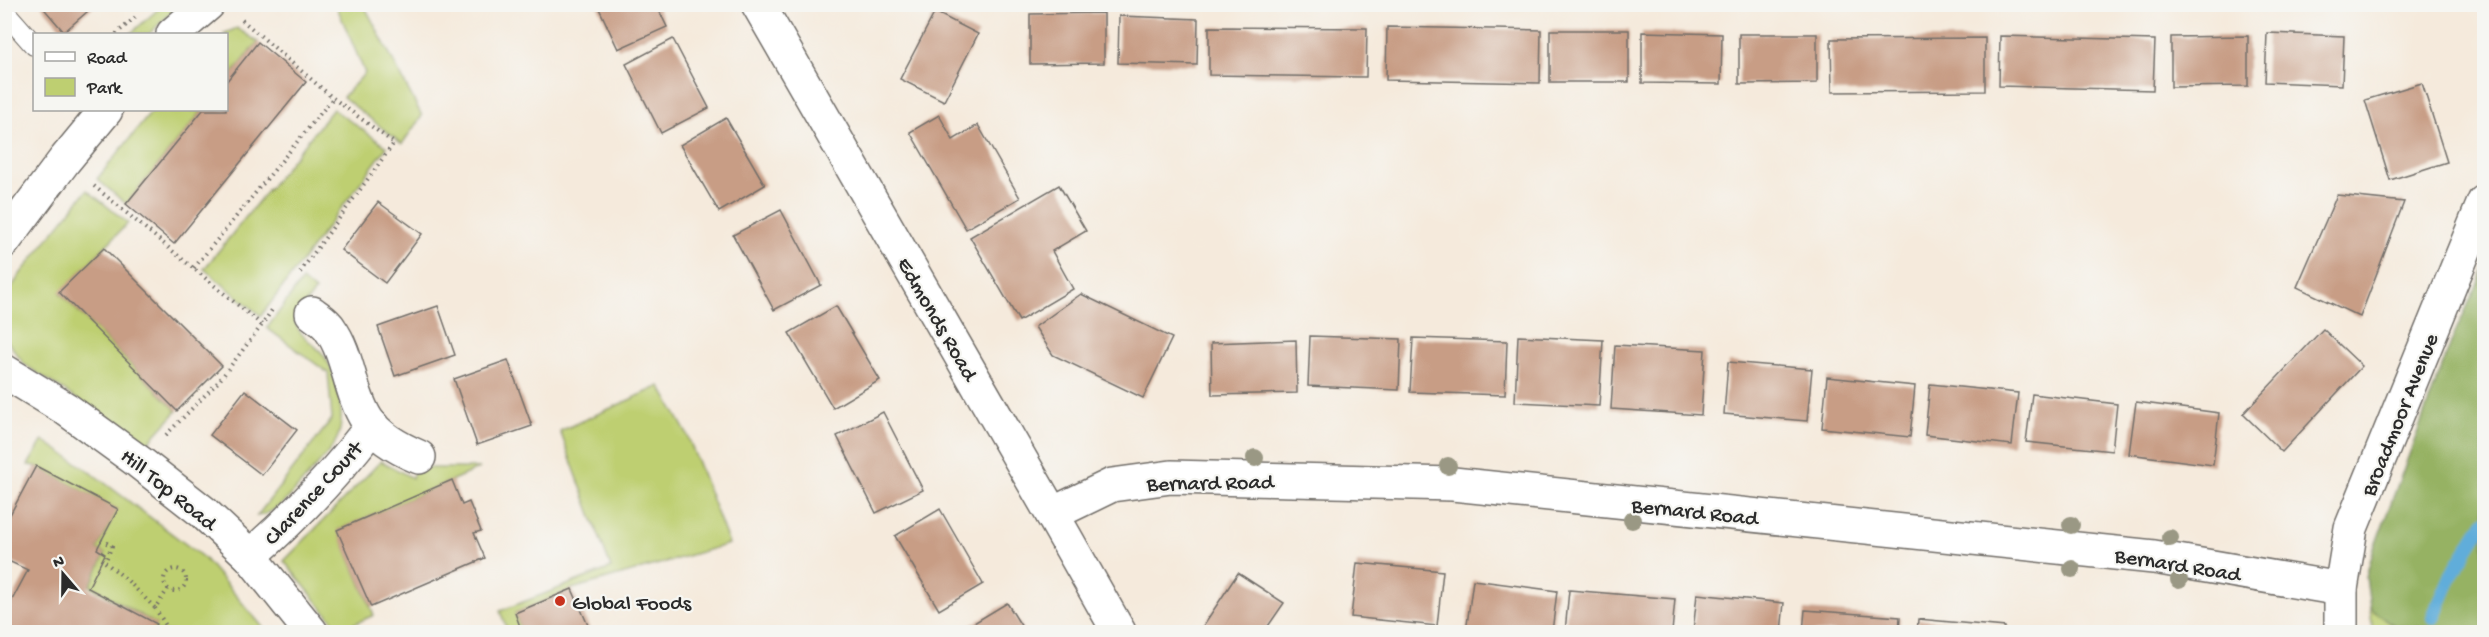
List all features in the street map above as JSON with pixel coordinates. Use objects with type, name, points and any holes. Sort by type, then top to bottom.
[{"type":"street","points":[[174,33],[208,4]]},
{"type":"street","name":"Edmonds Road","points":[[758,4],[1119,633]]},
{"type":"street","points":[[4,241],[98,112]]},
{"type":"street","name":"Broadmoor Avenue","points":[[2341,633],[2341,589],[2351,528],[2484,202]]},
{"type":"street","name":"Clarence Court","points":[[312,313],[328,326],[339,344],[354,392],[372,426],[379,434],[402,450],[419,457]]},
{"type":"street","name":"Hill Top Road","points":[[4,371],[66,409],[139,462],[202,512],[250,556],[311,633]]},
{"type":"street","name":"Clarence Court","points":[[250,556],[294,518],[346,460],[372,426]]},
{"type":"street","name":"Bernard Road","points":[[1052,514],[1112,485],[1171,477],[1453,484],[2154,557],[2341,589]]},
{"type":"lane","points":[[4,11],[33,44]]},
{"type":"path","points":[[117,33],[141,12]]},
{"type":"path","points":[[241,19],[333,98],[394,142],[297,277]]},
{"type":"path","points":[[194,268],[333,98]]},
{"type":"path","points":[[64,161],[262,325]]},
{"type":"path","points":[[139,462],[219,381],[276,306]]},
{"type":"path","points":[[101,540],[112,546],[105,562],[155,608],[170,633]]},
{"type":"path","points":[[171,569],[182,571],[186,579],[184,587],[176,592],[168,589],[165,584],[166,574],[171,569]]},
{"type":"path","points":[[155,608],[168,589]]},
{"type":"green space","points":[[163,5],[179,5],[150,33],[131,33]]},
{"type":"green space","points":[[336,5],[364,5],[422,116],[402,144],[343,97],[365,73]]},
{"type":"green space","points":[[237,28],[258,42],[228,80],[228,33],[225,33]]},
{"type":"green space","points":[[333,109],[387,147],[261,316],[204,269]]},
{"type":"green space","points":[[152,111],[202,111],[126,204],[97,179]]},
{"type":"green space","points":[[87,190],[128,223],[60,293],[177,411],[146,445],[24,364],[5,338],[6,296],[21,273]]},
{"type":"green space","points":[[2484,270],[2484,632],[2395,626],[2370,608],[2366,577],[2373,551],[2453,337]]},
{"type":"green space","points":[[302,280],[315,291],[295,322],[300,332],[322,353],[330,366],[341,407],[340,430],[332,448],[291,496],[272,511],[257,516],[332,419],[328,373],[267,328]]},
{"type":"green space","points":[[660,386],[687,434],[729,544],[572,589],[515,613],[522,632],[495,632],[506,627],[500,611],[611,568],[560,431]]},
{"type":"green space","points":[[43,440],[89,471],[204,558],[267,632],[152,632],[156,624],[90,586],[105,554],[97,549],[117,509],[36,466],[28,465]]},
{"type":"green space","points":[[381,461],[412,478],[415,468],[480,468],[338,530],[374,615],[340,630],[284,561]]},
{"type":"green space","points":[[2370,608],[2395,626],[2465,632],[2373,632]]},
{"type":"building","points":[[40,4],[96,4],[64,32]]},
{"type":"building","points":[[597,4],[656,4],[667,27],[618,49]]},
{"type":"building","points":[[935,12],[978,34],[944,101],[900,79]]},
{"type":"building","points":[[1104,13],[1104,63],[1030,64],[1030,14]]},
{"type":"building","points":[[1119,16],[1198,19],[1197,65],[1118,63]]},
{"type":"building","points":[[1209,27],[1367,28],[1366,77],[1209,75]]},
{"type":"building","points":[[1387,27],[1541,30],[1540,83],[1386,80]]},
{"type":"building","points":[[1550,30],[1629,30],[1629,82],[1550,82]]},
{"type":"building","points":[[1642,32],[1722,34],[1721,84],[1642,83]]},
{"type":"building","points":[[2267,33],[2344,36],[2342,85],[2265,82]]},
{"type":"building","points":[[1739,34],[1817,34],[1817,83],[1739,84]]},
{"type":"building","points":[[2000,36],[2155,40],[2153,90],[1999,86]]},
{"type":"building","points":[[2248,36],[2248,86],[2171,87],[2171,37]]},
{"type":"building","points":[[1985,38],[1985,91],[1832,92],[1831,39]]},
{"type":"building","points":[[673,39],[709,108],[661,133],[626,64]]},
{"type":"building","points":[[258,42],[306,82],[174,244],[126,204],[202,111],[228,111],[228,80]]},
{"type":"building","points":[[2422,83],[2447,162],[2390,180],[2365,100]]},
{"type":"building","points":[[939,115],[953,140],[978,125],[1020,198],[966,229],[910,132]]},
{"type":"building","points":[[726,118],[765,185],[719,212],[680,145]]},
{"type":"building","points":[[1059,185],[1086,231],[1052,251],[1073,289],[1019,321],[970,237]]},
{"type":"building","points":[[2337,195],[2404,202],[2360,317],[2297,287]]},
{"type":"building","points":[[378,202],[422,234],[385,283],[341,250]]},
{"type":"building","points":[[781,210],[821,285],[774,310],[733,235]]},
{"type":"building","points":[[104,248],[222,366],[177,411],[59,292]]},
{"type":"building","points":[[1081,294],[1172,338],[1143,398],[1053,355],[1035,327]]},
{"type":"building","points":[[438,306],[455,355],[395,376],[378,327]]},
{"type":"building","points":[[836,306],[880,380],[833,408],[789,333]]},
{"type":"building","points":[[2323,329],[2362,366],[2282,452],[2243,414]]},
{"type":"building","points":[[1310,336],[1401,339],[1399,390],[1308,386]]},
{"type":"building","points":[[1518,336],[1603,340],[1599,406],[1515,402]]},
{"type":"building","points":[[1413,338],[1507,341],[1505,395],[1410,392]]},
{"type":"building","points":[[1296,340],[1297,393],[1212,395],[1211,343]]},
{"type":"building","points":[[1615,345],[1705,350],[1701,415],[1611,409]]},
{"type":"building","points":[[508,360],[532,426],[477,445],[454,379]]},
{"type":"building","points":[[1728,362],[1812,369],[1807,421],[1724,414]]},
{"type":"building","points":[[1827,377],[1915,386],[1910,437],[1822,428]]},
{"type":"building","points":[[1930,384],[2018,393],[2012,445],[1925,435]]},
{"type":"building","points":[[245,390],[297,430],[262,475],[210,435]]},
{"type":"building","points":[[2032,394],[2117,404],[2112,451],[2026,442]]},
{"type":"building","points":[[2136,402],[2219,413],[2213,465],[2129,454]]},
{"type":"building","points":[[883,412],[923,490],[876,513],[837,436]]},
{"type":"building","points":[[36,466],[118,509],[97,549],[105,554],[88,588],[157,624],[152,632],[4,632],[4,615],[28,570],[4,559],[4,526]]},
{"type":"building","points":[[452,480],[462,505],[469,502],[481,531],[474,533],[485,558],[371,607],[337,530]]},
{"type":"building","points":[[940,509],[983,584],[939,610],[895,536]]},
{"type":"building","points":[[1357,563],[1443,571],[1437,626],[1351,617]]},
{"type":"building","points":[[1238,573],[1284,603],[1264,632],[1199,632]]},
{"type":"building","points":[[1473,580],[1557,591],[1552,632],[1466,632]]},
{"type":"building","name":"Global Foods","points":[[572,589],[591,632],[522,632],[515,613]]},
{"type":"building","points":[[1569,590],[1675,599],[1672,632],[1565,632]]},
{"type":"building","points":[[1697,594],[1784,603],[1781,632],[1693,632]]},
{"type":"building","points":[[1007,603],[1025,632],[959,632]]},
{"type":"building","points":[[1805,610],[1900,617],[1899,632],[1803,632]]},
{"type":"building","points":[[1918,619],[2005,627],[2004,632],[1917,632]]},
{"type":"waterway","points":[[2433,618],[2452,574],[2484,522]]},
{"type":"place","name":"Global Foods","points":[[560,601]]}]
